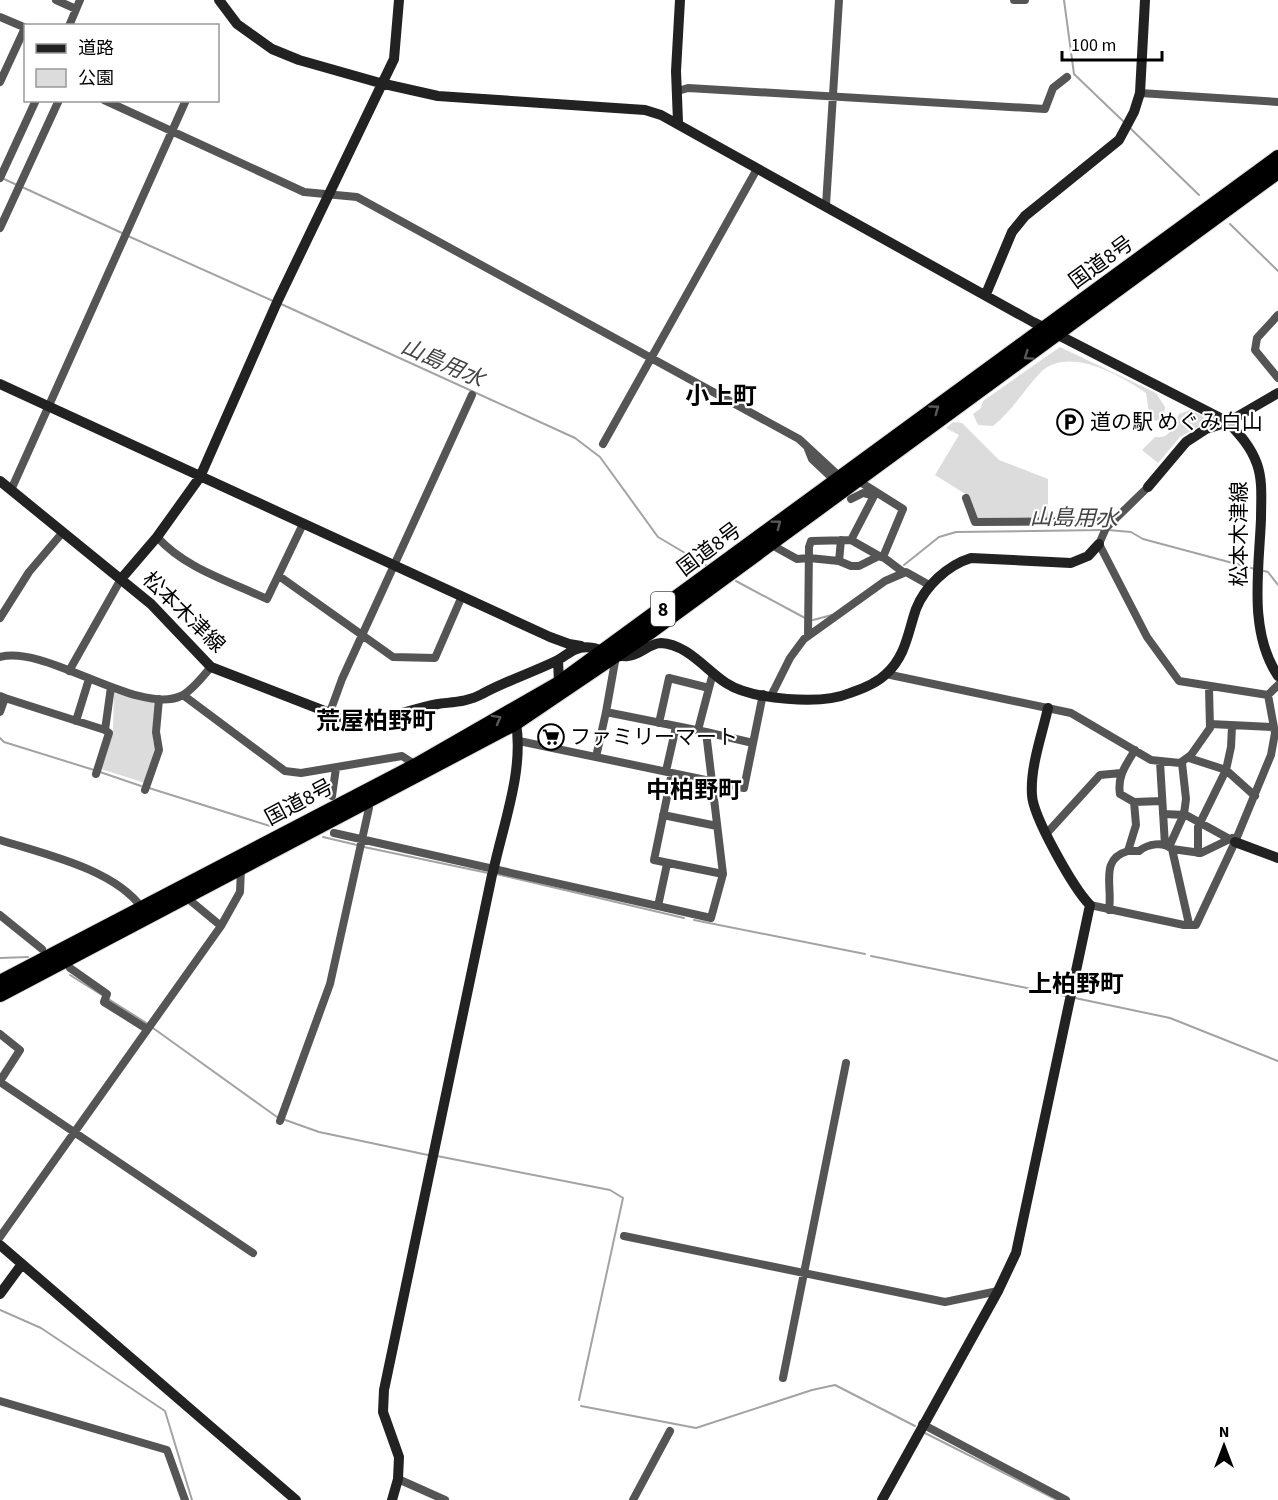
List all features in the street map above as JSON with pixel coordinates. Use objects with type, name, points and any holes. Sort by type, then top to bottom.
[{"type":"highway","name":"国道8号","points":[[0,995],[516,723],[610,654],[835,476],[1047,327],[1278,157]]},
{"type":"highway","name":"国道8号","points":[[0,982],[416,765],[610,654],[770,544],[1278,172]]},
{"type":"street","points":[[56,0],[76,9]]},
{"type":"street","points":[[70,24],[80,0]]},
{"type":"street","name":"松本木津線","points":[[219,0],[237,24],[272,49],[299,60],[380,83],[438,96],[645,110],[678,122],[1033,322],[1060,333],[1228,422],[1246,440],[1257,464],[1262,488],[1259,568],[1261,639],[1278,676]]},
{"type":"street","points":[[69,671],[121,579],[157,537],[200,477],[277,303],[380,83],[394,59],[399,0]]},
{"type":"street","points":[[678,122],[676,71],[680,0]]},
{"type":"street","points":[[826,205],[835,96],[839,0]]},
{"type":"street","points":[[1014,0],[1025,0]]},
{"type":"street","points":[[986,294],[1012,232],[1026,216],[1113,146],[1128,124],[1140,93],[1145,0]]},
{"type":"street","points":[[0,17],[24,28]]},
{"type":"street","points":[[0,82],[24,30]]},
{"type":"street","points":[[678,91],[688,88],[1045,109],[1053,88],[1067,76]]},
{"type":"street","points":[[1140,93],[1278,102]]},
{"type":"street","points":[[1,172],[35,102]]},
{"type":"street","points":[[0,228],[58,102]]},
{"type":"street","points":[[108,102],[304,192],[357,197],[652,356],[806,446],[835,476]]},
{"type":"street","points":[[11,490],[47,405],[185,102]]},
{"type":"street","points":[[603,444],[757,168]]},
{"type":"street","points":[[1278,315],[1257,338],[1255,350],[1278,378]]},
{"type":"street","points":[[0,384],[569,644],[610,654],[636,655],[653,644],[663,643],[700,661],[729,686],[767,695],[811,701],[829,699],[865,688],[886,674],[904,649],[920,600],[943,574],[962,561],[971,558],[1071,563],[1088,556],[1114,521],[1148,487],[1186,442],[1206,429],[1228,422],[1278,393]]},
{"type":"street","points":[[330,712],[342,679],[364,636],[472,395]]},
{"type":"street","points":[[770,544],[797,559],[839,561],[851,566],[859,566],[882,557],[903,509],[875,494],[857,480]]},
{"type":"street","name":"松本木津線","points":[[0,481],[151,604],[211,667],[340,717],[360,720],[385,719],[436,705],[474,698],[496,685],[558,660],[569,652],[588,647]]},
{"type":"street","points":[[851,499],[863,493],[875,494]]},
{"type":"street","points":[[851,540],[875,494]]},
{"type":"street","points":[[966,498],[975,522],[1114,521]]},
{"type":"street","points":[[157,537],[170,551],[187,563],[267,599],[303,524]]},
{"type":"street","points":[[0,618],[29,572],[63,532]]},
{"type":"street","points":[[1103,535],[1148,637],[1173,676],[1179,681],[1209,688],[1268,695]]},
{"type":"street","points":[[839,561],[841,540]]},
{"type":"street","points":[[808,636],[811,541],[851,540],[903,572],[915,575],[931,586]]},
{"type":"street","points":[[519,741],[744,788],[753,743],[767,695],[790,658],[808,636],[885,581],[903,572]]},
{"type":"street","points":[[279,576],[393,657],[435,658],[462,596]]},
{"type":"street","points":[[663,643],[666,626],[702,598],[713,585]]},
{"type":"street","points":[[596,758],[606,712],[610,654]]},
{"type":"street","points":[[1,655],[33,659],[111,687],[167,700],[183,695],[211,667]]},
{"type":"street","points":[[558,660],[559,683]]},
{"type":"street","points":[[334,833],[493,872],[711,918],[723,874],[713,782],[702,731],[713,673]]},
{"type":"street","points":[[886,674],[1071,713],[1151,760],[1160,762],[1185,760],[1226,770],[1255,796]]},
{"type":"street","points":[[659,723],[669,678],[709,688]]},
{"type":"street","points":[[76,721],[90,679]]},
{"type":"street","points":[[1268,695],[1278,685]]},
{"type":"street","points":[[105,730],[111,687]]},
{"type":"street","points":[[1169,847],[1184,814],[1185,760],[1207,734],[1210,724],[1209,688]]},
{"type":"street","points":[[183,695],[285,771],[301,773],[402,756],[416,765]]},
{"type":"street","points":[[1090,905],[1184,925],[1196,925],[1275,754],[1268,695]]},
{"type":"street","points":[[0,712],[3,697],[105,730],[109,733],[96,774]]},
{"type":"street","points":[[145,790],[159,750],[156,732],[159,699]]},
{"type":"street","points":[[882,1500],[922,1424],[998,1291],[1016,1253],[1090,905],[1033,807],[1031,793],[1048,708]]},
{"type":"street","points":[[606,712],[753,743]]},
{"type":"street","points":[[392,1500],[398,1479],[399,1457],[383,1412],[384,1390],[519,741],[516,723]]},
{"type":"street","points":[[1210,724],[1273,727]]},
{"type":"street","points":[[1198,853],[1201,821],[1226,770],[1231,747],[1232,726]]},
{"type":"street","points":[[676,727],[654,860],[723,874]]},
{"type":"street","points":[[1135,750],[1121,773],[1120,794],[1134,802],[1162,801]]},
{"type":"street","points":[[1160,762],[1163,814],[1189,924]]},
{"type":"street","points":[[332,796],[336,768]]},
{"type":"street","points":[[1047,833],[1100,775],[1121,773]]},
{"type":"street","points":[[281,1118],[330,984],[369,808],[365,802]]},
{"type":"street","points":[[1128,851],[1136,825],[1134,802]]},
{"type":"street","points":[[663,814],[717,826]]},
{"type":"street","points":[[1163,814],[1184,814],[1234,840],[1278,858]]},
{"type":"street","points":[[0,840],[87,868],[134,897],[142,908]]},
{"type":"street","points":[[1109,910],[1112,895],[1109,868],[1112,860],[1119,854],[1169,847],[1198,853],[1234,840]]},
{"type":"street","points":[[658,906],[668,864]]},
{"type":"street","points":[[0,1237],[221,926],[240,892],[241,868]]},
{"type":"street","points":[[186,897],[221,926]]},
{"type":"street","points":[[0,915],[42,949]]},
{"type":"street","points":[[70,968],[106,998],[149,1027]]},
{"type":"street","points":[[0,1034],[20,1050],[0,1081],[74,1134],[253,1253]]},
{"type":"street","points":[[783,1378],[846,1063]]},
{"type":"street","points":[[624,1236],[945,1302],[998,1291]]},
{"type":"street","points":[[0,1245],[296,1500]]},
{"type":"street","points":[[0,1294],[22,1264]]},
{"type":"street","points":[[0,1401],[167,1450],[185,1500]]},
{"type":"street","points":[[922,1424],[1066,1500]]},
{"type":"street","points":[[633,1500],[670,1431]]},
{"type":"street","points":[[398,1479],[445,1500]]},
{"type":"green space","points":[[1060,347],[1156,393],[1165,407],[1164,415],[1157,421],[1150,419],[1146,393],[1122,378],[1079,362],[1064,362],[1051,365],[1040,373],[993,426],[978,425],[973,414],[981,408],[983,401]]},
{"type":"green space","points":[[1190,410],[1207,418],[1207,422],[1180,437],[1158,463],[1142,450],[1155,437],[1168,434],[1179,414]]},
{"type":"green space","points":[[953,422],[962,423],[999,460],[1048,479],[1048,520],[980,520],[976,518],[967,495],[935,475],[959,435],[946,428]]},
{"type":"green space","points":[[114,693],[157,702],[153,741],[156,747],[145,783],[101,769],[113,730]]},
{"type":"waterway","points":[[1064,0],[1074,74],[1124,122]]},
{"type":"waterway","points":[[1130,128],[1199,195]]},
{"type":"waterway","name":"山島用水","points":[[4,179],[17,185]]},
{"type":"waterway","name":"山島用水","points":[[22,187],[122,233]]},
{"type":"waterway","points":[[1230,224],[1278,271]]},
{"type":"waterway","name":"山島用水","points":[[128,236],[273,301]]},
{"type":"waterway","name":"山島用水","points":[[281,304],[575,438],[600,457],[658,537],[707,566]]},
{"type":"waterway","name":"山島用水","points":[[904,565],[939,537],[956,532],[1102,530]]},
{"type":"waterway","name":"山島用水","points":[[1108,530],[1131,532],[1143,539],[1255,569]]},
{"type":"waterway","name":"山島用水","points":[[1260,570],[1268,572],[1278,585]]},
{"type":"waterway","name":"山島用水","points":[[736,581],[805,618]]},
{"type":"waterway","name":"山島用水","points":[[813,620],[832,615]]},
{"type":"waterway","points":[[0,738],[4,742],[94,770]]},
{"type":"waterway","points":[[100,772],[141,786]]},
{"type":"waterway","points":[[149,788],[273,827]]},
{"type":"waterway","points":[[323,837],[357,845]]},
{"type":"waterway","points":[[364,847],[488,873]]},
{"type":"waterway","points":[[496,874],[684,918]]},
{"type":"waterway","points":[[694,920],[865,954]]},
{"type":"waterway","points":[[871,956],[1066,996]]},
{"type":"waterway","points":[[0,958],[28,957]]},
{"type":"waterway","points":[[70,975],[148,1024]]},
{"type":"waterway","points":[[1075,998],[1170,1018],[1278,1061]]},
{"type":"waterway","points":[[153,1028],[277,1117],[319,1132],[428,1155]]},
{"type":"waterway","points":[[437,1156],[610,1190],[623,1198],[579,1400]]},
{"type":"waterway","points":[[0,1310],[41,1328],[165,1411],[192,1500]]},
{"type":"waterway","points":[[581,1406],[696,1428],[812,1390],[835,1385],[915,1426]]},
{"type":"waterway","points":[[923,1432],[1057,1500]]},
{"type":"place","name":"道の駅 めぐみ白山","points":[[1070,422]]},
{"type":"place","name":"ファミリーマート","points":[[551,737]]},
{"type":"district","name":"小上町","points":[[721,396]]},
{"type":"district","name":"荒屋柏野町","points":[[376,721]]},
{"type":"district","name":"中柏野町","points":[[694,790]]},
{"type":"district","name":"上柏野町","points":[[1076,984]]}]
